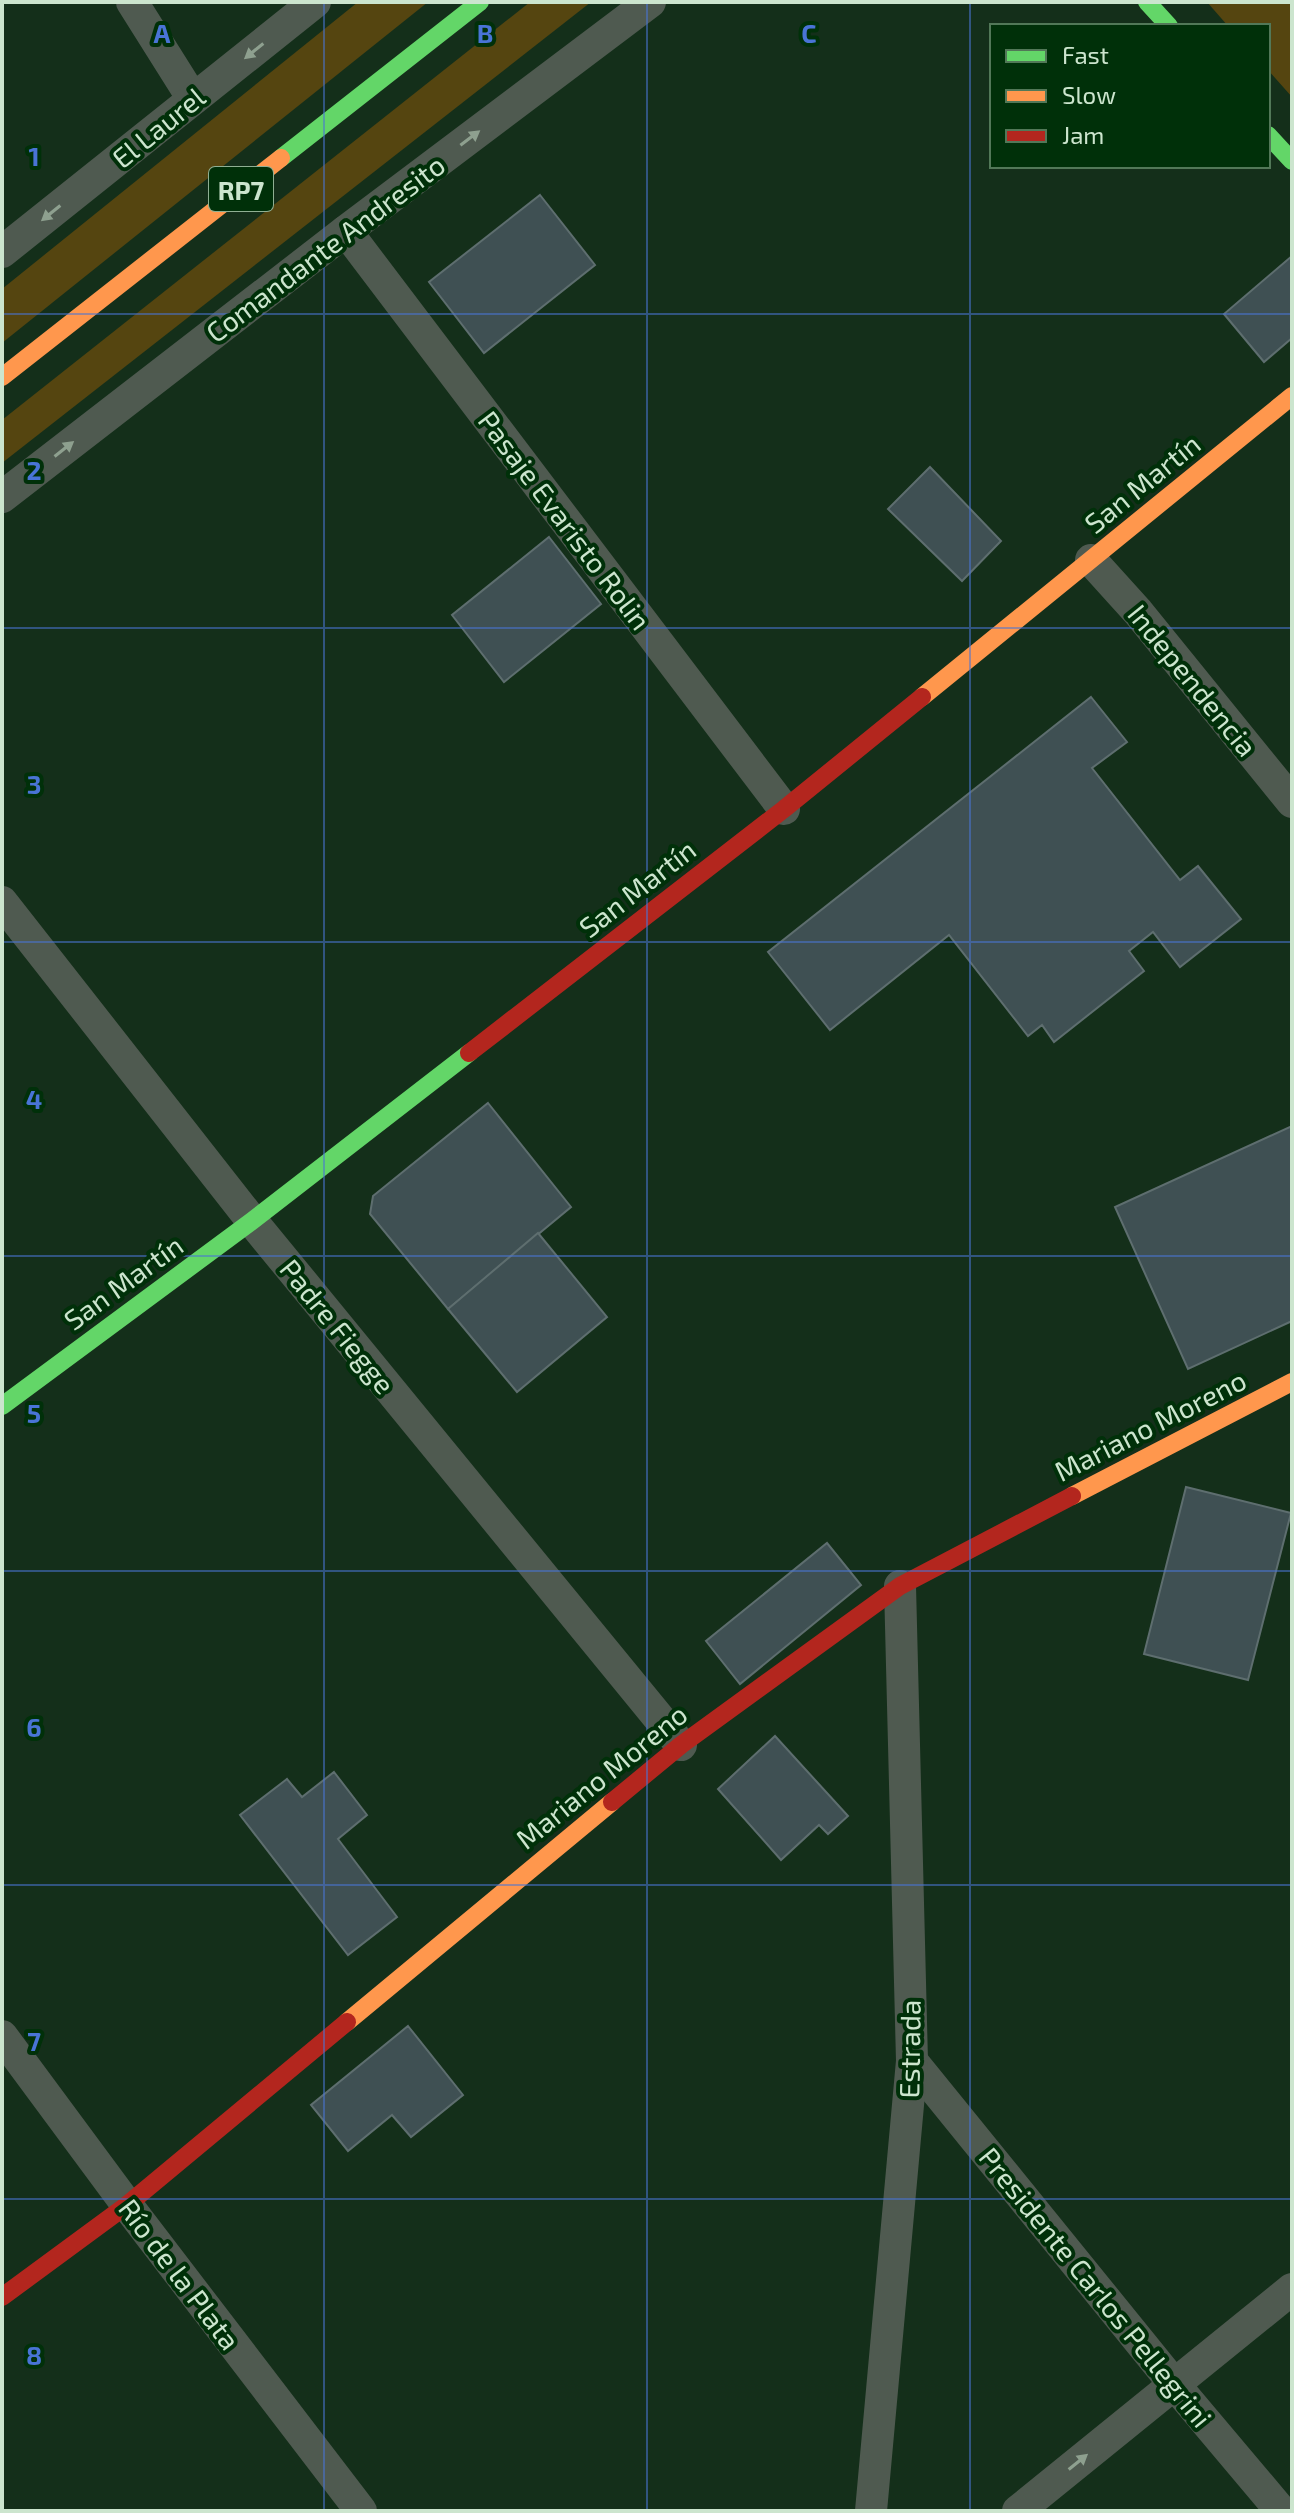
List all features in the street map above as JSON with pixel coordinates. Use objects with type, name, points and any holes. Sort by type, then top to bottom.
[{"type":"street","points":[[132,2],[193,99]]},
{"type":"street","name":"El Laurel","points":[[2,252],[315,2]]},
{"type":"street","name":"RP7","points":[[2,377],[480,2]]},
{"type":"street","name":"Comandante Andresito","points":[[2,497],[346,231],[650,2]]},
{"type":"street","points":[[1147,2],[1167,24]]},
{"type":"street","points":[[1270,137],[1292,161]]},
{"type":"street","name":"Pasaje Evaristo Rolin","points":[[346,231],[784,809]]},
{"type":"street","name":"San Martín","points":[[2,1406],[252,1221],[784,809],[1292,396]]},
{"type":"street","name":"Independencia","points":[[1091,560],[1138,612],[1292,802]]},
{"type":"street","name":"Padre Fiegge","points":[[2,902],[252,1221],[681,1745]]},
{"type":"street","name":"Mariano Moreno","points":[[2,2297],[127,2205],[681,1745],[900,1586],[1292,1382]]},
{"type":"street","name":"Estrada","points":[[871,2511],[912,2061],[900,1586]]},
{"type":"street","name":"Río de la Plata","points":[[2,2036],[361,2511]]},
{"type":"street","name":"Presidente Carlos Pellegrini","points":[[912,2061],[1281,2511]]},
{"type":"street","points":[[1018,2511],[1292,2289]]},
{"type":"shaded area","points":[[358,2],[428,2],[2,343],[2,289]]},
{"type":"shaded area","points":[[530,2],[591,2],[2,463],[2,420]]},
{"type":"shaded area","points":[[1207,2],[1292,2],[1292,97],[1270,72],[1270,24],[1226,24]]},
{"type":"building","points":[[540,195],[595,265],[484,353],[429,282]]},
{"type":"building","points":[[1292,256],[1292,338],[1264,362],[1224,314]]},
{"type":"building","points":[[930,467],[1001,541],[962,581],[888,509]]},
{"type":"building","points":[[549,537],[601,604],[504,682],[452,615]]},
{"type":"building","points":[[1091,697],[1127,742],[1092,768],[1180,880],[1198,866],[1241,919],[1180,967],[1153,932],[1129,951],[1144,971],[1054,1042],[1042,1025],[1028,1036],[949,935],[830,1030],[768,952]]},
{"type":"building","points":[[488,1103],[571,1207],[448,1309],[370,1214],[373,1196]]},
{"type":"building","points":[[1292,1126],[1292,1321],[1188,1369],[1115,1207]]},
{"type":"building","points":[[538,1233],[607,1317],[517,1392],[448,1309]]},
{"type":"building","points":[[1186,1487],[1291,1513],[1248,1680],[1144,1654]]},
{"type":"building","points":[[827,1543],[861,1585],[740,1684],[706,1641]]},
{"type":"building","points":[[775,1736],[848,1816],[828,1834],[819,1825],[781,1860],[718,1789]]},
{"type":"building","points":[[334,1772],[367,1815],[338,1839],[397,1917],[348,1955],[240,1815],[287,1779],[302,1797]]},
{"type":"building","points":[[408,2026],[463,2095],[411,2137],[392,2115],[348,2151],[311,2105]]},
{"type":"traffic: fast","points":[[281,158],[480,2]]},
{"type":"traffic: fast","points":[[1147,2],[1167,24]]},
{"type":"traffic: fast","points":[[1270,137],[1292,161]]},
{"type":"traffic: fast","points":[[2,1406],[252,1221],[469,1053]]},
{"type":"traffic: slow","points":[[2,377],[281,158]]},
{"type":"traffic: slow","points":[[922,697],[1292,396]]},
{"type":"traffic: slow","points":[[1072,1496],[1292,1382]]},
{"type":"traffic: slow","points":[[347,2022],[612,1802]]},
{"type":"traffic: jam","points":[[469,1053],[784,809],[922,697]]},
{"type":"traffic: jam","points":[[612,1802],[681,1745],[900,1586],[1072,1496]]},
{"type":"traffic: jam","points":[[2,2297],[127,2205],[347,2022]]}]
